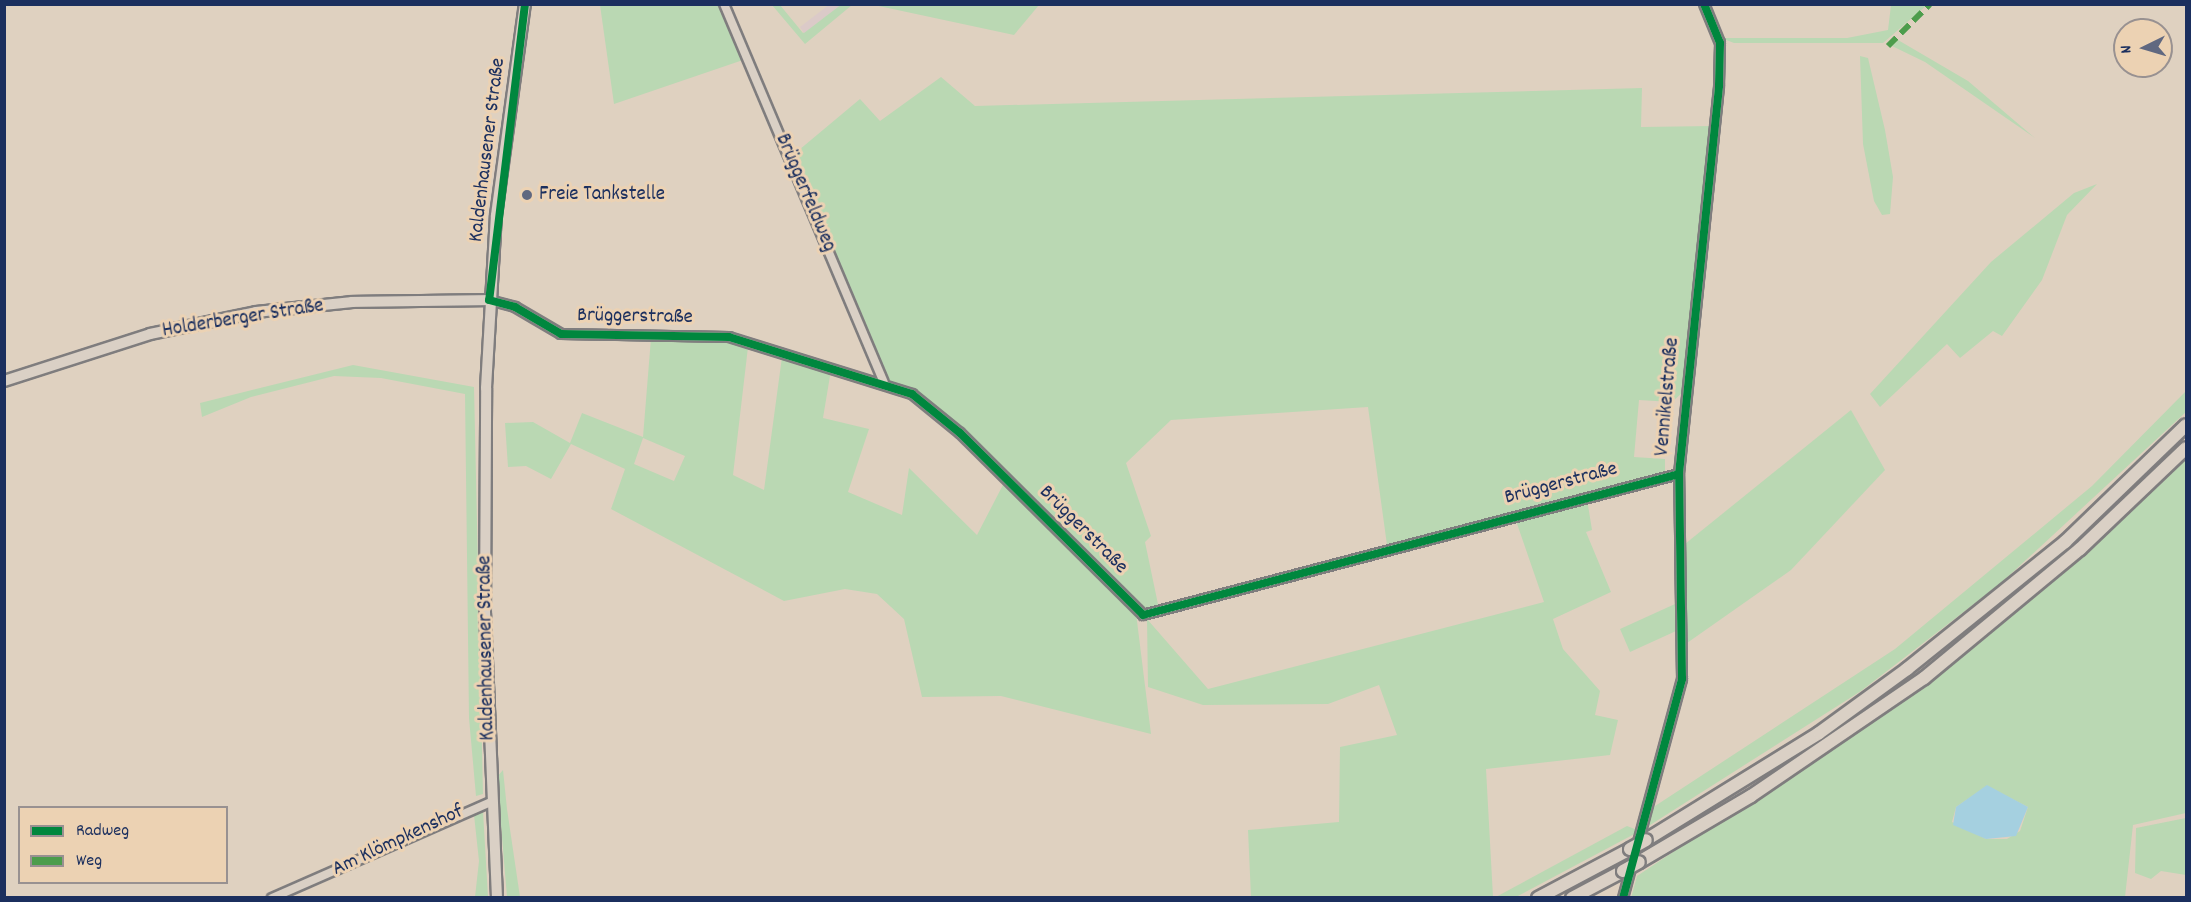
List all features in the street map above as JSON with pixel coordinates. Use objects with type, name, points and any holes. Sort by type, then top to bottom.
[{"type":"highway","points":[[1538,897],[1646,840],[1763,770],[1907,669],[2065,542],[2187,425]]},
{"type":"highway","points":[[1572,897],[1639,862],[1751,796],[1924,678],[2080,549],[2187,448]]},
{"type":"main road","name":"Kaldenhausener Straße","points":[[497,897],[491,802],[485,602],[489,300],[525,4]]},
{"type":"main road","name":"Holderberger Straße","points":[[4,381],[150,334],[256,312],[352,302],[489,300]]},
{"type":"street","name":"Brüggerfeldweg","points":[[724,4],[884,382]]},
{"type":"street","name":"Vennikelstraße","points":[[1623,897],[1682,679],[1679,474],[1718,125],[1720,45],[1704,4]]},
{"type":"street","name":"Brüggerstraße","points":[[489,300],[515,307],[561,334],[729,337],[884,382],[938,411],[1143,615],[1679,474]]},
{"type":"street","name":"Am Klömpkenshof","points":[[272,897],[491,802]]},
{"type":"green space","points":[[600,5],[719,5],[743,60],[614,104]]},
{"type":"green space","points":[[772,5],[780,5],[803,33],[839,5],[852,5],[805,44]]},
{"type":"green space","points":[[874,5],[1039,5],[1014,35]]},
{"type":"green space","points":[[1891,5],[1927,5],[1883,43],[1734,43],[1721,38],[1847,38],[1888,30]]},
{"type":"green space","points":[[1898,40],[1968,81],[2035,138],[1925,62],[1892,46]]},
{"type":"green space","points":[[1860,56],[1868,58],[1885,130],[1893,177],[1890,214],[1882,215],[1874,201],[1863,144]]},
{"type":"green space","points":[[941,77],[975,106],[1642,88],[1641,127],[1713,126],[1682,393],[1672,402],[1639,400],[1634,457],[1665,459],[1665,471],[1387,545],[1368,407],[1171,420],[1126,463],[1151,536],[1145,542],[1159,609],[1146,609],[940,409],[887,380],[793,155],[860,99],[880,121]]},
{"type":"green space","points":[[2097,184],[2067,215],[2042,280],[2002,336],[1993,331],[1960,358],[1947,344],[1880,407],[1870,394],[1991,262],[2074,193]]},
{"type":"green space","points":[[651,338],[725,340],[748,347],[733,475],[764,490],[782,357],[831,370],[823,418],[869,429],[848,492],[902,515],[909,468],[977,535],[1005,481],[1136,613],[1151,734],[1001,696],[922,697],[904,619],[877,594],[845,589],[784,601],[611,509],[625,469],[571,444],[551,479],[526,466],[508,467],[505,423],[533,422],[570,443],[582,413],[643,437]],"holes":[[[643,438],[685,456],[674,481],[634,464]]]},
{"type":"green space","points":[[353,365],[474,387],[483,794],[476,796],[469,718],[465,394],[381,378],[334,376],[251,397],[202,417],[200,403]]},
{"type":"green space","points":[[2186,391],[2186,412],[2000,584],[1861,691],[1647,827],[1652,808],[1895,649],[2092,486]]},
{"type":"green space","points":[[1851,410],[1885,470],[1791,570],[1687,643],[1680,548]]},
{"type":"green space","points":[[2186,457],[2186,813],[2133,825],[2125,897],[1631,898],[1637,876],[1930,681],[2085,553]],"holes":[[[1987,786],[2028,807],[2020,831],[2007,839],[1986,839],[1952,822],[1956,807]]]},
{"type":"green space","points":[[1587,499],[1592,530],[1586,532],[1611,592],[1553,619],[1563,649],[1600,691],[1595,715],[1618,720],[1610,755],[1486,769],[1493,897],[1251,897],[1248,830],[1339,822],[1340,747],[1397,735],[1379,685],[1328,704],[1203,705],[1148,687],[1147,619],[1208,689],[1544,602],[1515,518]]},
{"type":"green space","points":[[1675,604],[1676,631],[1630,652],[1620,629]]},
{"type":"green space","points":[[503,770],[520,897],[507,897],[497,777]]},
{"type":"green space","points":[[483,811],[488,897],[475,897],[479,861],[474,815]]},
{"type":"green space","points":[[2186,818],[2186,875],[2161,871],[2151,879],[2135,873],[2136,828]]},
{"type":"green space","points":[[1627,826],[1640,831],[1516,897],[1494,898]]},
{"type":"water","points":[[1987,785],[2028,807],[2016,836],[1986,839],[1953,825],[1956,807]]},
{"type":"building","points":[[830,4],[842,4],[804,33],[800,27]]},
{"type":"marked path","points":[[1888,46],[1930,4]]},
{"type":"cycle path","points":[[525,4],[489,300],[515,307],[561,334],[729,337],[912,394],[960,433],[1143,615],[1679,474]]},
{"type":"cycle path","points":[[1623,898],[1682,679],[1679,474],[1719,85],[1720,43],[1704,4]]},
{"type":"place","name":"Freie Tankstelle","points":[[527,195]]}]
